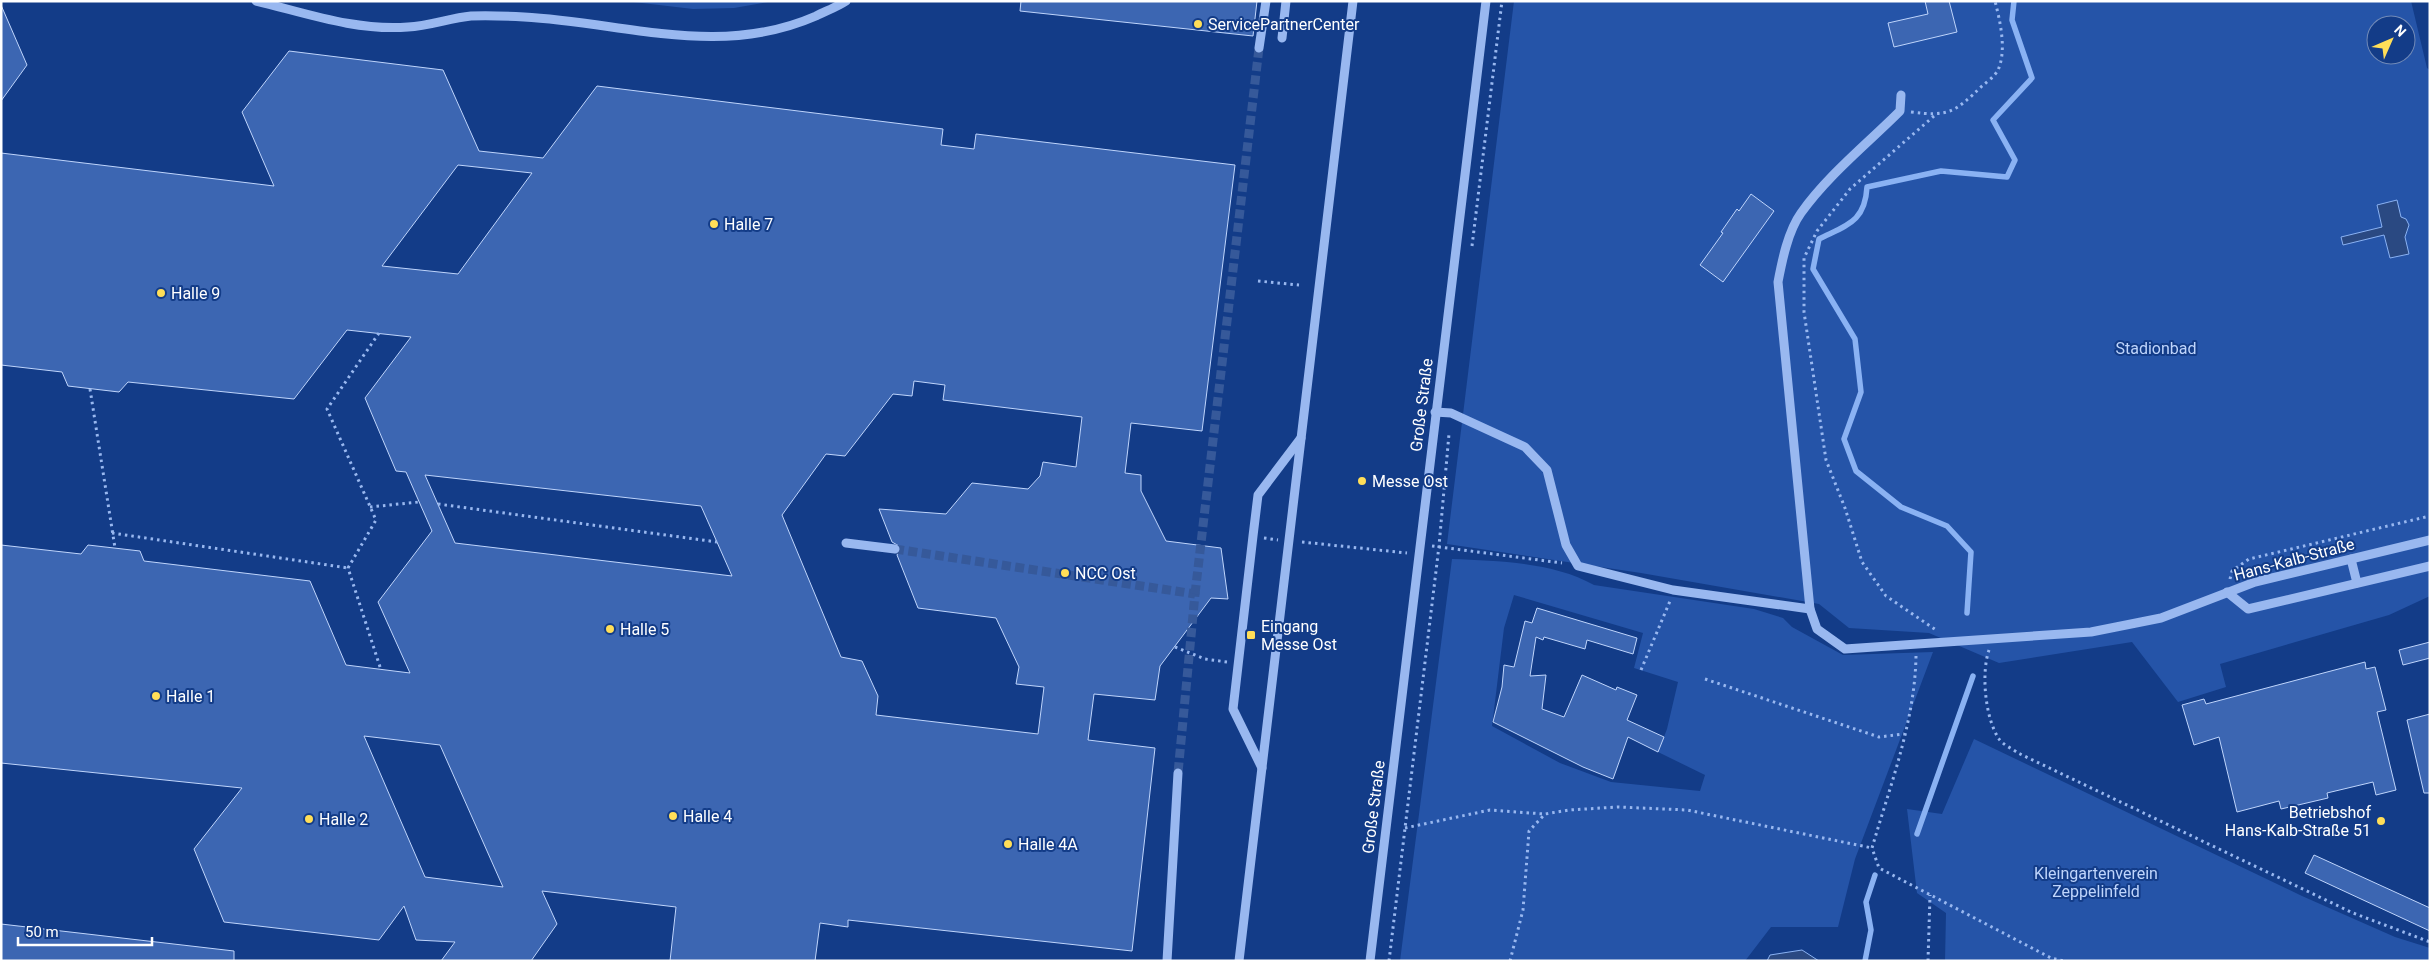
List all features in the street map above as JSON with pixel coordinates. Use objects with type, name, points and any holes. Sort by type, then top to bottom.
[{"type":"street","points":[[256,1],[330,20],[372,27],[408,28],[471,16],[498,16],[528,17],[704,38],[769,31],[800,23],[846,1]]},
{"type":"street","points":[[1259,48],[1266,1]]},
{"type":"street","points":[[1282,38],[1286,1]]},
{"type":"street","points":[[1239,961],[1354,1]]},
{"type":"street","name":"Große Straße","points":[[1370,961],[1486,1]]},
{"type":"street","points":[[1901,95],[1900,111],[1800,214],[1783,254],[1778,282],[1810,609],[1817,629],[1845,649],[2091,632],[2161,618],[2227,592]]},
{"type":"street","points":[[1435,412],[1450,413],[1525,447],[1547,470],[1566,545],[1578,566],[1673,590],[1810,609]]},
{"type":"street","points":[[1262,768],[1233,709],[1253,536],[1258,495],[1301,438]]},
{"type":"street","name":"Hans-Kalb-Straße","points":[[2227,592],[2255,582],[2430,540]]},
{"type":"street","points":[[846,543],[895,549]]},
{"type":"street","points":[[2351,559],[2357,583]]},
{"type":"street","name":"Hans-Kalb-Straße","points":[[2227,592],[2248,609],[2430,566]]},
{"type":"street","points":[[1167,961],[1178,773]]},
{"type":"path","points":[[1472,246],[1502,1]]},
{"type":"path","points":[[1900,111],[1934,116],[1958,110],[1998,71],[2001,56],[2001,23],[1995,1]]},
{"type":"path","points":[[1934,116],[1850,189],[1817,231],[1804,258],[1804,312],[1826,460],[1845,508],[1862,562],[1886,596],[1935,629],[1946,641]]},
{"type":"path","points":[[1258,281],[1299,285]]},
{"type":"path","points":[[379,334],[327,409],[376,520],[348,568],[381,670]]},
{"type":"path","points":[[90,389],[114,548]]},
{"type":"path","points":[[1389,961],[1439,546],[1450,413]]},
{"type":"path","points":[[370,507],[419,502]]},
{"type":"path","points":[[438,504],[717,542]]},
{"type":"path","points":[[2227,592],[2232,571],[2249,559],[2430,516]]},
{"type":"path","points":[[112,534],[348,568]]},
{"type":"path","points":[[1253,536],[1289,541],[1419,550],[1439,546],[1578,566]]},
{"type":"path","points":[[1641,670],[1673,590]]},
{"type":"path","points":[[1992,640],[1984,664],[1988,709],[1999,740],[2012,749],[2353,913],[2430,942]]},
{"type":"path","points":[[1916,643],[1916,683],[1904,734],[1872,848],[1879,868],[2051,958],[2064,961]]},
{"type":"path","points":[[1175,647],[1205,658],[1227,662]]},
{"type":"path","points":[[1704,679],[1879,737],[1904,734]]},
{"type":"path","points":[[1405,828],[1490,810],[1545,814],[1569,810],[1618,807],[1687,810],[1872,848]]},
{"type":"path","points":[[1510,961],[1524,910],[1529,830],[1545,814]]},
{"type":"path","points":[[1930,895],[1928,951],[1930,961]]},
{"type":"green space","points":[[625,1],[774,1],[734,8],[693,9]]},
{"type":"green space","name":"Stadionbad","points":[[1514,1],[2411,1],[2414,15],[2366,15],[2366,65],[2416,65],[2416,22],[2427,68],[2430,70],[2430,596],[2389,615],[2220,664],[2226,687],[2178,702],[2132,642],[1999,663],[1929,633],[1849,628],[1819,604],[1641,573],[1447,544]]},
{"type":"green space","points":[[1452,559],[1525,564],[1578,577],[1594,585],[1754,609],[1783,618],[1792,627],[1843,655],[1933,652],[1855,859],[1838,927],[1771,927],[1745,961],[1400,961]],"holes":[[[1514,595],[1643,633],[1634,668],[1678,682],[1667,729],[1658,752],[1705,775],[1700,791],[1611,782],[1560,763],[1492,726],[1504,628]]]},
{"type":"green space","name":"Kleingartenverein Zeppelinfeld","points":[[1974,739],[2302,896],[2395,937],[2430,948],[2430,961],[1945,961],[1946,913],[1917,893],[1907,809],[1942,814]]},
{"type":"shaded area","points":[[2397,200],[2401,217],[2406,219],[2409,225],[2405,237],[2409,254],[2390,258],[2384,235],[2343,245],[2341,237],[2382,227],[2377,205]]},
{"type":"shaded area","points":[[1802,950],[1819,961],[1767,961],[1770,955]]},
{"type":"building","name":"ServicePartnerCenter","points":[[1021,1],[1257,1],[1253,36],[1020,11]]},
{"type":"building","points":[[1925,1],[1949,1],[1957,32],[1894,47],[1888,23],[1928,14]]},
{"type":"building","points":[[1,5],[27,65],[1,101]]},
{"type":"building","points":[[289,51],[443,70],[479,151],[543,158],[597,86],[943,129],[941,145],[974,149],[976,134],[1235,165],[1202,431],[1131,423],[1125,473],[1141,475],[1141,491],[1166,541],[1221,548],[1228,599],[1211,598],[1160,666],[1155,700],[1094,694],[1088,740],[1155,748],[1132,951],[848,920],[848,927],[820,923],[815,961],[670,961],[676,907],[542,891],[557,924],[531,961],[441,961],[455,942],[416,940],[404,906],[379,940],[224,922],[194,849],[242,788],[1,763],[1,545],[81,554],[88,545],[140,551],[144,561],[310,581],[346,665],[410,673],[378,602],[432,531],[406,472],[396,471],[365,398],[411,337],[347,330],[294,399],[128,382],[119,392],[68,386],[62,372],[1,365],[1,153],[274,186],[242,112]],"holes":[[[458,165],[532,173],[458,274],[382,266]],[[914,381],[945,385],[943,400],[1082,417],[1076,467],[1043,462],[1040,476],[1028,489],[972,483],[946,514],[879,509],[892,542],[901,547],[897,555],[918,608],[996,618],[1019,667],[1016,684],[1044,687],[1038,734],[876,715],[878,696],[862,661],[841,657],[782,515],[826,454],[845,456],[893,394],[912,396]],[[425,475],[701,506],[732,576],[455,543]],[[364,736],[440,745],[503,887],[425,877]]]},
{"type":"building","points":[[1751,194],[1774,211],[1723,282],[1700,265],[1723,233],[1721,232],[1737,209],[1739,211]]},
{"type":"building","points":[[1537,608],[1637,638],[1633,654],[1587,640],[1585,649],[1544,637],[1543,640],[1536,637],[1530,676],[1546,675],[1542,709],[1564,717],[1582,675],[1616,690],[1617,687],[1637,695],[1627,720],[1664,737],[1658,752],[1628,737],[1613,779],[1583,767],[1493,722],[1502,687],[1504,665],[1514,667],[1525,621],[1532,623]]},
{"type":"building","points":[[2430,642],[2430,658],[2403,665],[2399,650]]},
{"type":"building","points":[[2365,662],[2366,669],[2375,667],[2386,710],[2377,712],[2396,790],[2376,795],[2373,782],[2327,793],[2328,798],[2281,809],[2279,801],[2237,812],[2219,737],[2194,745],[2182,705],[2204,699],[2206,704]]},
{"type":"building","points":[[2430,714],[2430,793],[2424,793],[2407,720]]},
{"type":"building","points":[[2314,855],[2430,908],[2430,931],[2305,873]]},
{"type":"building","points":[[1,924],[234,951],[234,961],[1,961]]},
{"type":"waterway","points":[[1967,613],[1971,552],[1947,526],[1901,507],[1856,471],[1844,439],[1861,392],[1855,339],[1813,269],[1819,239],[1853,221],[1863,208],[1867,187],[1941,171],[2007,177],[2015,160],[1993,120],[2032,78],[2012,20],[2014,1]]},
{"type":"waterway","points":[[1917,834],[1973,676]]},
{"type":"waterway","points":[[1865,961],[1871,930],[1866,902],[1875,875]]},
{"type":"tunnel","points":[[1195,594],[1259,48]]},
{"type":"tunnel","points":[[895,549],[1195,594],[1178,773]]},
{"type":"place","name":"ServicePartnerCenter","points":[[1198,24]]},
{"type":"place","name":"Halle 7","points":[[714,224]]},
{"type":"place","name":"Halle 9","points":[[161,293]]},
{"type":"place","name":"Messe Ost","points":[[1362,481]]},
{"type":"place","name":"NCC Ost","points":[[1065,573]]},
{"type":"place","name":"Halle 5","points":[[610,629]]},
{"type":"place","name":"Eingang Messe Ost","points":[[1251,635]]},
{"type":"place","name":"Halle 1","points":[[156,696]]},
{"type":"place","name":"Halle 4","points":[[673,816]]},
{"type":"place","name":"Halle 2","points":[[309,819]]},
{"type":"place","name":"Betriebshof Hans-Kalb-Straße 51","points":[[2381,821]]},
{"type":"place","name":"Halle 4A","points":[[1008,844]]}]
